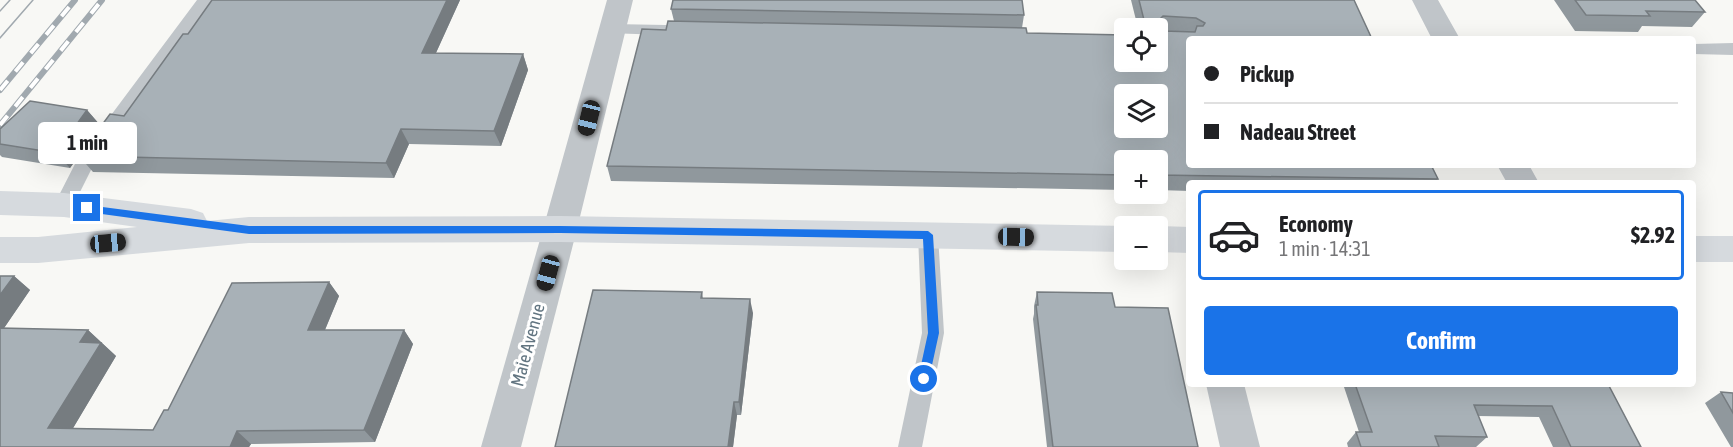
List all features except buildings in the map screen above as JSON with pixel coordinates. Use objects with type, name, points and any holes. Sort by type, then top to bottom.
[{"type":"main road","points":[[0,203],[64,205],[249,230]]},
{"type":"main road","points":[[0,250],[38,250],[249,230],[560,229],[1114,238]]},
{"type":"main road","points":[[1168,239],[1186,240]]},
{"type":"main road","points":[[1696,249],[1733,249]]},
{"type":"street","name":"Maie Avenue","points":[[501,447],[620,0]]},
{"type":"street","points":[[1425,0],[1444,36]]},
{"type":"street","points":[[1226,387],[1240,447]]},
{"type":"lane","points":[[64,205],[83,167],[205,0]]},
{"type":"lane","points":[[612,29],[683,31]]},
{"type":"lane","points":[[1696,49],[1733,49]]},
{"type":"lane","points":[[909,447],[933,333],[928,235]]},
{"type":"tram line","points":[[0,11],[10,0]]},
{"type":"tram line","points":[[0,38],[33,0]]},
{"type":"railway","points":[[0,90],[75,0]]},
{"type":"railway","points":[[0,125],[102,0]]},
{"type":"route","points":[[87,208],[249,230],[560,229],[928,235],[933,333],[924,379]]}]
